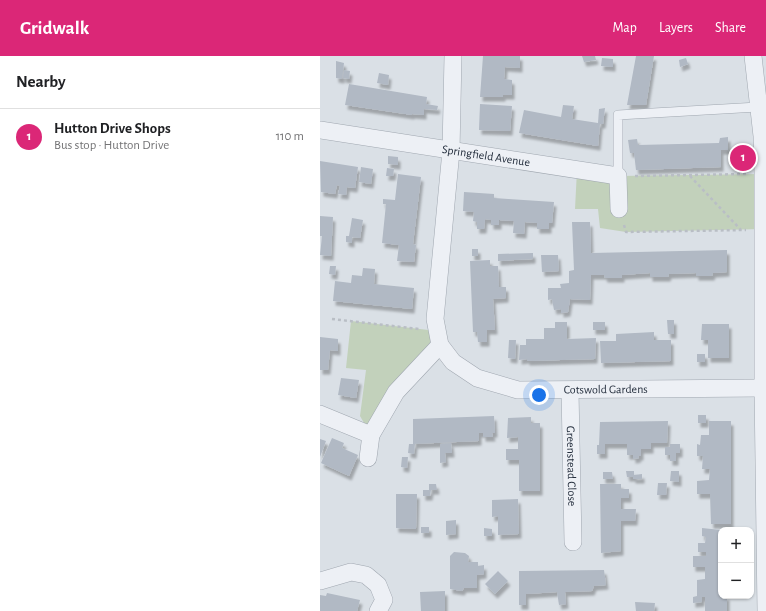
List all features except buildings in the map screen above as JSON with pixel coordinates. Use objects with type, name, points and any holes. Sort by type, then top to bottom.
[{"type":"street","points":[[368,458],[371,435],[396,392],[439,338],[435,319],[451,151],[453,56]]},
{"type":"street","points":[[753,56],[763,174],[763,388],[766,611]]},
{"type":"street","name":"Springfield Avenue","points":[[320,130],[618,176]]},
{"type":"street","points":[[618,176],[619,209]]},
{"type":"street","name":"Cotswold Gardens","points":[[439,338],[453,362],[477,378],[518,390],[570,391],[763,388]]},
{"type":"street","name":"Greenstead Close","points":[[570,391],[573,542]]},
{"type":"street","points":[[320,414],[371,435]]},
{"type":"street","points":[[320,581],[352,572],[366,575],[378,585],[384,600],[378,611]]},
{"type":"lane","points":[[618,176],[618,115],[758,107]]},
{"type":"path","points":[[618,176],[763,174]]},
{"type":"path","points":[[690,175],[741,230]]},
{"type":"path","points":[[619,209],[626,232],[763,229]]},
{"type":"path","points":[[332,319],[439,338]]},
{"type":"green space","points":[[577,170],[618,176],[763,174],[763,229],[626,232],[600,228],[598,209],[575,209]]},
{"type":"green space","points":[[351,321],[437,331],[440,345],[371,435],[360,416],[366,370],[346,368]]},
{"type":"place","name":"Hutton Drive Shops","points":[[743,158]]}]
